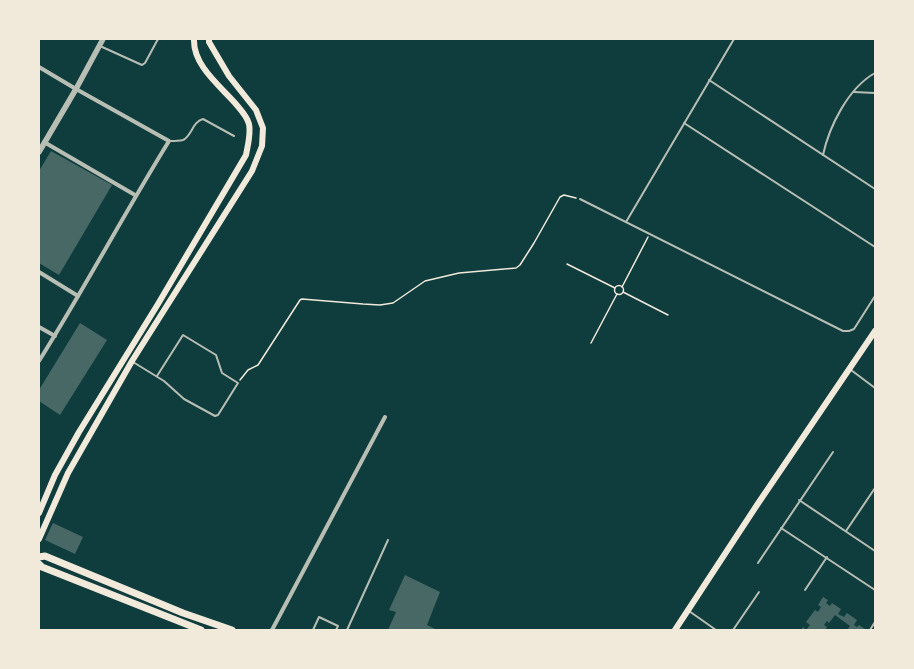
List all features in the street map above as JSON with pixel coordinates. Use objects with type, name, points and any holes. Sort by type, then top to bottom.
[{"type":"highway","points":[[39,557],[45,556],[183,613],[232,630]]},
{"type":"highway","points":[[39,564],[42,567],[201,630]]},
{"type":"main road","points":[[39,513],[55,475],[79,432],[154,310],[246,155],[250,138],[248,123],[242,111],[199,61],[194,48],[194,39]]},
{"type":"main road","points":[[39,539],[68,472],[132,361],[252,171],[262,146],[263,128],[256,110],[229,76],[209,42],[209,39]]},
{"type":"main road","points":[[675,630],[757,505],[875,331]]},
{"type":"street","points":[[39,152],[103,39]]},
{"type":"street","points":[[39,67],[169,141],[39,361]]},
{"type":"street","points":[[44,142],[136,195]]},
{"type":"street","points":[[39,272],[78,296]]},
{"type":"street","points":[[39,326],[55,336]]},
{"type":"street","points":[[272,630],[385,417]]},
{"type":"lane","points":[[100,46],[142,65],[145,63],[158,39]]},
{"type":"lane","points":[[626,222],[734,39]]},
{"type":"lane","points":[[823,155],[827,139],[837,116],[858,86],[875,73]]},
{"type":"lane","points":[[709,80],[875,189]]},
{"type":"lane","points":[[854,92],[875,93]]},
{"type":"lane","points":[[169,141],[184,140],[198,121],[203,119],[234,136]]},
{"type":"lane","points":[[684,123],[875,247]]},
{"type":"lane","points":[[580,199],[843,331],[849,332],[854,329],[875,296]]},
{"type":"lane","points":[[132,361],[164,381],[184,400],[215,416],[218,415],[238,383],[222,373],[216,355],[183,335],[157,376]]},
{"type":"lane","points":[[850,370],[875,388]]},
{"type":"lane","points":[[758,563],[799,500],[833,452]]},
{"type":"lane","points":[[845,532],[875,488]]},
{"type":"lane","points":[[799,500],[875,551]]},
{"type":"lane","points":[[781,528],[875,590]]},
{"type":"lane","points":[[347,630],[388,540]]},
{"type":"lane","points":[[805,590],[827,557]]},
{"type":"lane","points":[[733,630],[759,592]]},
{"type":"lane","points":[[688,611],[716,630]]},
{"type":"lane","points":[[313,630],[319,617],[338,626],[336,630]]},
{"type":"lane","points":[[870,630],[875,622]]},
{"type":"path","points":[[238,383],[248,370],[258,365],[300,300],[380,305],[393,303],[425,281],[458,273],[516,268],[523,260],[560,196],[564,195],[580,199]]},
{"type":"path","points":[[623,292],[622,287],[650,234]]},
{"type":"path","points":[[567,264],[615,288],[618,286],[622,287]]},
{"type":"path","points":[[615,288],[617,294]]},
{"type":"path","points":[[590,343],[617,294],[621,294],[623,292],[668,316]]},
{"type":"building","points":[[51,151],[112,185],[59,275],[39,263],[39,171]]},
{"type":"building","points":[[80,323],[107,340],[60,415],[39,401],[39,390]]},
{"type":"building","points":[[53,523],[83,537],[75,554],[45,540]]},
{"type":"building","points":[[405,575],[440,592],[427,625],[437,630],[388,630],[396,612],[389,610]]},
{"type":"building","points":[[823,597],[828,600],[826,603],[830,606],[832,603],[841,609],[838,614],[844,617],[847,613],[857,620],[854,625],[857,627],[859,625],[865,629],[847,630],[850,626],[835,615],[829,623],[827,621],[824,625],[827,627],[825,630],[806,630],[810,625],[806,622],[815,610],[818,612],[821,607],[818,605]]}]
